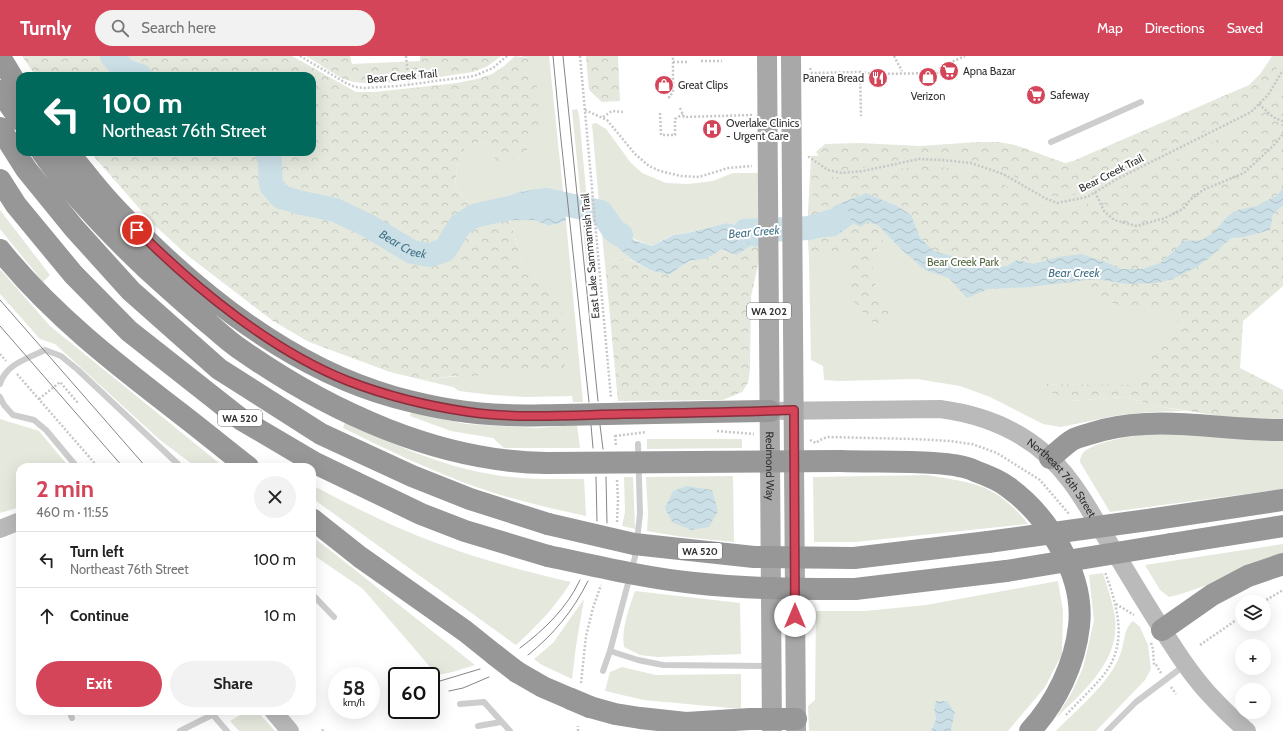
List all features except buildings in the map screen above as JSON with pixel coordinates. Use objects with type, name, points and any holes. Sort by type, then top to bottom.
[{"type":"highway","points":[[0,57],[16,83]]},
{"type":"highway","points":[[0,91],[16,114]]},
{"type":"highway","name":"WA 520","points":[[0,128],[16,153]]},
{"type":"highway","name":"WA 520","points":[[18,156],[26,169],[74,228],[126,285],[220,369],[321,434],[419,479],[470,499],[548,524],[641,544],[754,557],[854,558],[988,542],[1283,500]]},
{"type":"highway","points":[[45,156],[110,234],[180,300],[239,348],[292,383],[351,414],[415,439],[510,462],[840,461],[948,464],[974,470],[1007,486],[1028,503],[1053,534],[1071,567],[1078,595],[1080,625],[1072,660],[1058,690],[1030,731]]},
{"type":"highway","points":[[71,156],[116,209],[148,241],[195,283],[240,319],[286,350],[347,380],[365,387],[394,397],[415,402],[470,412],[507,415],[561,415],[653,422],[770,411]]},
{"type":"highway","name":"WA 520","points":[[0,180],[16,205],[73,274],[129,332],[242,420],[315,463]]},
{"type":"highway","points":[[0,250],[27,281],[72,327],[124,370],[243,463]]},
{"type":"highway","points":[[1050,458],[1068,443],[1081,436],[1132,424],[1162,423],[1283,430]]},
{"type":"highway","name":"WA 520","points":[[316,463],[421,514],[466,531],[548,556],[628,573],[692,583],[752,588],[855,589],[1006,571],[1116,553]]},
{"type":"highway","points":[[316,522],[360,557],[465,631],[517,672],[543,687],[581,696],[615,714],[686,723],[714,731]]},
{"type":"highway","points":[[1116,553],[1283,526]]},
{"type":"highway","points":[[1162,630],[1212,595],[1248,576],[1283,564]]},
{"type":"highway","points":[[686,723],[736,719],[772,725],[796,725]]},
{"type":"main road","name":"Redmond Way","points":[[767,56],[772,725]]},
{"type":"main road","name":"WA 202","points":[[791,56],[796,725]]},
{"type":"main road","name":"Northeast 76th Street","points":[[770,411],[929,408],[962,412],[986,418],[1026,438],[1050,458],[1066,476],[1116,553],[1162,630],[1208,693],[1246,731]]},
{"type":"main road","points":[[0,529],[16,523]]},
{"type":"main road","points":[[276,715],[290,731]]},
{"type":"lane","points":[[1051,142],[1141,102]]},
{"type":"lane","points":[[0,384],[3,375],[21,361],[45,350],[61,356],[78,370],[177,463]]},
{"type":"lane","points":[[0,397],[4,405],[13,415],[34,420],[46,430],[74,463]]},
{"type":"lane","points":[[603,670],[610,651],[635,557],[640,514],[638,444]]},
{"type":"lane","points":[[316,598],[334,617]]},
{"type":"lane","points":[[610,651],[638,660],[663,665],[771,666]]},
{"type":"lane","points":[[1107,731],[1136,702],[1186,664]]},
{"type":"lane","points":[[460,704],[484,702],[510,731]]},
{"type":"lane","points":[[180,731],[213,715],[227,731]]},
{"type":"lane","points":[[478,726],[501,722]]},
{"type":"path","name":"Bear Creek Trail","points":[[300,56],[355,87],[364,88],[409,85],[474,76],[493,68],[507,56]]},
{"type":"path","points":[[406,56],[409,85]]},
{"type":"path","points":[[580,56],[585,110],[603,117],[610,123],[635,154],[649,166],[660,171],[681,176],[699,177],[728,168],[757,165]]},
{"type":"path","points":[[670,98],[669,97],[673,92],[673,56]]},
{"type":"path","points":[[894,56],[902,71]]},
{"type":"path","points":[[810,68],[812,73],[940,73],[940,67],[965,56]]},
{"type":"path","points":[[701,61],[722,61]]},
{"type":"path","points":[[673,62],[687,62]]},
{"type":"path","name":"Bear Creek Trail","points":[[808,157],[828,170],[842,173],[863,171],[919,159],[972,163],[1003,174],[1045,198],[1057,203],[1087,196],[1117,179],[1251,112],[1268,95],[1283,70]]},
{"type":"path","points":[[860,72],[861,116]]},
{"type":"path","points":[[1259,104],[1273,117],[1282,121],[1283,126]]},
{"type":"path","points":[[680,108],[684,116],[714,118],[755,115]]},
{"type":"path","name":"East Lake Sammamish Trail","points":[[585,110],[611,401]]},
{"type":"path","points":[[603,117],[612,111],[623,112]]},
{"type":"path","points":[[660,113],[660,135],[675,135],[675,119],[683,114]]},
{"type":"path","points":[[1095,192],[1104,211],[1114,220],[1137,226],[1165,218],[1183,209],[1190,200],[1203,190],[1244,173],[1273,146],[1283,134]]},
{"type":"path","points":[[0,354],[95,463]]},
{"type":"path","points":[[39,399],[60,382],[78,403]]},
{"type":"path","points":[[616,449],[615,436],[653,422]]},
{"type":"path","points":[[713,430],[749,434]]},
{"type":"path","points":[[816,444],[822,438]]},
{"type":"path","points":[[616,477],[618,500],[617,525]]},
{"type":"path","points":[[581,696],[586,636],[593,608],[602,584]]},
{"type":"path","points":[[1271,597],[1283,590]]},
{"type":"path","points":[[1116,604],[1130,612]]},
{"type":"path","points":[[1200,645],[1235,621]]},
{"type":"path","points":[[578,726],[578,731]]},
{"type":"green space","points":[[22,56],[292,56],[356,92],[375,92],[457,83],[477,79],[492,74],[515,56],[528,58],[538,90],[538,125],[527,150],[507,162],[496,162],[492,150],[482,141],[465,148],[458,160],[455,184],[481,221],[510,220],[522,261],[560,302],[570,351],[563,370],[505,372],[423,380],[390,372],[309,342],[273,321],[187,255],[152,223],[93,156],[316,156],[316,72],[33,72]]},
{"type":"green space","points":[[306,56],[350,56],[352,64],[420,61],[420,56],[501,56],[488,66],[473,72],[419,80],[374,84],[353,82],[341,78]]},
{"type":"green space","points":[[521,56],[549,56],[563,191],[543,188],[518,192],[472,210],[455,184],[458,160],[465,148],[482,141],[492,150],[496,162],[507,162],[528,58]]},
{"type":"green space","points":[[586,56],[618,56],[620,101],[602,102],[589,90]]},
{"type":"green space","name":"Bear Creek Park","points":[[1272,56],[1283,56],[1283,278],[1230,314],[1228,388],[1046,384],[1071,401],[1125,397],[1156,406],[1185,411],[1119,415],[1061,427],[1043,424],[990,397],[960,386],[917,379],[824,380],[823,366],[811,360],[808,212],[811,156],[977,148],[1079,178],[1264,81],[1274,65],[1269,61]]},
{"type":"green space","points":[[1269,61],[1278,67],[1260,95],[1243,111],[1216,126],[1126,169],[1092,189],[1066,197],[1051,196],[1002,170],[976,161],[930,155],[856,169],[837,171],[824,164],[816,152],[825,144],[859,143],[920,146],[999,142],[1015,145],[1065,163],[1073,161],[1249,85],[1260,74]]},
{"type":"green space","points":[[1283,80],[1283,189],[1276,196],[1257,206],[1238,210],[1228,216],[1214,232],[1202,240],[1183,241],[1160,263],[1143,269],[1121,269],[1108,263],[1058,257],[1034,264],[1017,260],[1007,266],[989,267],[934,251],[920,238],[911,215],[849,200],[834,206],[823,219],[808,226],[808,212],[813,211],[812,169],[825,176],[841,178],[896,169],[926,166],[958,169],[1003,184],[1037,204],[1058,209],[1082,206],[1231,133],[1259,114],[1275,94]]},
{"type":"green space","points":[[577,109],[579,115],[587,201],[581,200],[572,110]]},
{"type":"green space","points":[[596,123],[606,129],[631,163],[642,173],[666,183],[688,184],[713,181],[733,173],[759,173],[760,229],[726,223],[688,233],[672,235],[652,246],[634,239],[599,203],[592,124]]},
{"type":"green space","points":[[1283,205],[1283,286],[1243,321],[1240,368],[1283,390],[1283,421],[1227,417],[1156,406],[1125,397],[1071,401],[1057,399],[1046,384],[1138,385],[1151,367],[1151,353],[1163,340],[1179,327],[1175,310],[1163,306],[1148,311],[1121,306],[1087,293],[1082,281],[1096,279],[1128,284],[1211,256],[1231,238],[1244,237]]},
{"type":"green space","points":[[0,210],[50,275],[43,282],[0,229]]},
{"type":"green space","points":[[582,216],[588,217],[592,268],[587,268]]},
{"type":"green space","points":[[510,220],[534,220],[549,226],[566,221],[583,402],[573,402],[572,396],[526,397],[459,391],[453,387],[423,380],[505,372],[560,303],[522,261]]},
{"type":"green space","points":[[868,222],[878,225],[883,242],[875,250],[872,271],[878,293],[890,311],[888,322],[875,324],[860,310],[851,298],[849,255],[809,255],[808,239],[836,236],[854,223]]},
{"type":"green space","points":[[601,225],[618,248],[634,261],[619,258],[605,264]]},
{"type":"green space","points":[[751,246],[760,248],[760,255],[751,297],[750,370],[748,383],[742,392],[723,400],[618,401],[605,264],[619,258],[633,261],[650,270],[669,275],[689,261],[706,259],[722,249],[736,254]]},
{"type":"green space","points":[[0,269],[50,326],[219,463],[191,463],[160,440],[55,344],[40,339],[0,294]]},
{"type":"green space","points":[[411,412],[466,424],[537,428],[577,425],[580,448],[504,448],[493,438],[451,431],[410,416]]},
{"type":"green space","points":[[0,419],[39,431],[66,463],[16,463],[16,508],[0,513]]},
{"type":"green space","points":[[345,422],[434,460],[471,470],[490,474],[537,479],[584,479],[586,516],[514,499],[462,482],[432,470],[343,428]]},
{"type":"green space","points":[[1148,434],[1283,437],[1283,489],[1110,512],[1080,462],[1080,458],[1087,449],[1102,443]]},
{"type":"green space","points":[[647,439],[742,439],[742,448],[647,449]]},
{"type":"green space","points":[[927,475],[968,483],[991,491],[1020,514],[1028,524],[855,542],[814,542],[813,477]]},
{"type":"green space","points":[[733,476],[734,542],[683,537],[647,531],[648,514],[646,477]]},
{"type":"green space","points":[[624,477],[633,477],[635,529],[622,526],[625,512]]},
{"type":"green space","points":[[316,487],[374,517],[439,544],[505,565],[571,582],[559,600],[546,615],[516,645],[316,501]]},
{"type":"green space","points":[[316,540],[475,665],[440,674],[440,667],[430,667],[363,589],[316,557]]},
{"type":"green space","points":[[1283,544],[1283,559],[1169,597],[1160,590],[1145,565]]},
{"type":"green space","points":[[1103,573],[1115,618],[1115,634],[1112,648],[1098,674],[1078,697],[1056,718],[1072,692],[1083,668],[1094,621],[1089,575]]},
{"type":"green space","points":[[1058,581],[1063,611],[1062,654],[1045,687],[1008,731],[951,731],[955,713],[934,709],[936,719],[931,731],[809,731],[808,706],[815,700],[816,611],[865,611],[926,605]]},
{"type":"green space","points":[[635,591],[740,603],[741,654],[657,657],[640,655],[624,647],[623,640],[625,626]]},
{"type":"green space","points":[[584,599],[572,679],[542,665],[534,659],[553,643]]},
{"type":"green space","points":[[1133,621],[1140,627],[1148,645],[1151,669],[1145,680],[1096,731],[1056,731],[1092,696],[1115,666],[1122,651],[1127,628]]},
{"type":"green space","points":[[622,667],[656,675],[741,674],[741,709],[644,700],[605,691],[610,672]]},
{"type":"green space","points":[[240,715],[261,715],[275,731],[239,731],[230,721]]},
{"type":"water","points":[[543,188],[563,191],[566,221],[549,226],[534,220],[482,221],[472,210],[518,192]]},
{"type":"water","points":[[1283,189],[1283,205],[1273,214],[1270,230],[1244,237],[1231,238],[1197,267],[1173,279],[1156,283],[1128,284],[1096,279],[1029,287],[988,289],[967,298],[949,278],[925,270],[900,248],[878,225],[868,222],[860,227],[854,223],[836,236],[808,239],[808,226],[823,219],[834,206],[866,193],[897,206],[911,215],[920,238],[934,251],[989,267],[1007,266],[1017,260],[1034,264],[1058,257],[1081,254],[1121,269],[1143,269],[1160,263],[1183,241],[1202,240],[1214,232],[1228,216],[1238,210],[1257,206],[1276,196]]},
{"type":"water","points":[[599,203],[634,240],[652,246],[673,235],[688,233],[726,223],[760,229],[760,248],[751,246],[736,255],[722,249],[706,259],[689,261],[669,275],[650,270],[634,261],[618,248],[601,225]]},
{"type":"water","points":[[687,486],[712,490],[718,511],[709,527],[691,530],[672,522],[665,508],[673,491]]},
{"type":"water","points":[[936,701],[947,701],[955,713],[951,731],[931,731],[936,719],[934,709]]},
{"type":"waterway","name":"Bear Creek","points":[[112,56],[125,71],[128,72]]},
{"type":"waterway","name":"Bear Creek","points":[[269,156],[271,185],[281,197],[335,210],[367,225],[412,252],[430,255],[445,250],[460,225],[474,216],[546,200],[601,212],[614,231],[621,235]]},
{"type":"waterway","name":"Bear Creek","points":[[745,231],[809,228],[839,219]]},
{"type":"tram line","points":[[553,56],[589,402]]},
{"type":"tram line","points":[[563,56],[598,401]]},
{"type":"tram line","points":[[0,300],[143,463]]},
{"type":"tram line","points":[[0,326],[120,463]]},
{"type":"tram line","points":[[591,425],[593,448]]},
{"type":"tram line","points":[[600,425],[603,449]]},
{"type":"tram line","points":[[596,477],[597,521]]},
{"type":"tram line","points":[[606,477],[607,523]]},
{"type":"tram line","points":[[520,648],[538,634],[562,609],[569,600],[580,580]]},
{"type":"tram line","points":[[528,655],[546,639],[562,621],[576,602],[588,581]]},
{"type":"tram line","points":[[440,681],[480,669]]},
{"type":"tram line","points":[[449,691],[463,688],[489,677]]},
{"type":"place","name":"Apna Bazar","points":[[949,71]]},
{"type":"place","name":"Verizon","points":[[928,77]]},
{"type":"place","name":"Panera Bread","points":[[878,78]]},
{"type":"place","name":"Great Clips","points":[[664,85]]},
{"type":"place","name":"Safeway","points":[[1036,95]]},
{"type":"place","name":"Overlake Clinics - Urgent Care","points":[[712,129]]},
{"type":"route","points":[[137,230],[195,283],[240,319],[286,350],[347,380],[394,397],[470,412],[507,415],[794,410],[795,616]]}]
